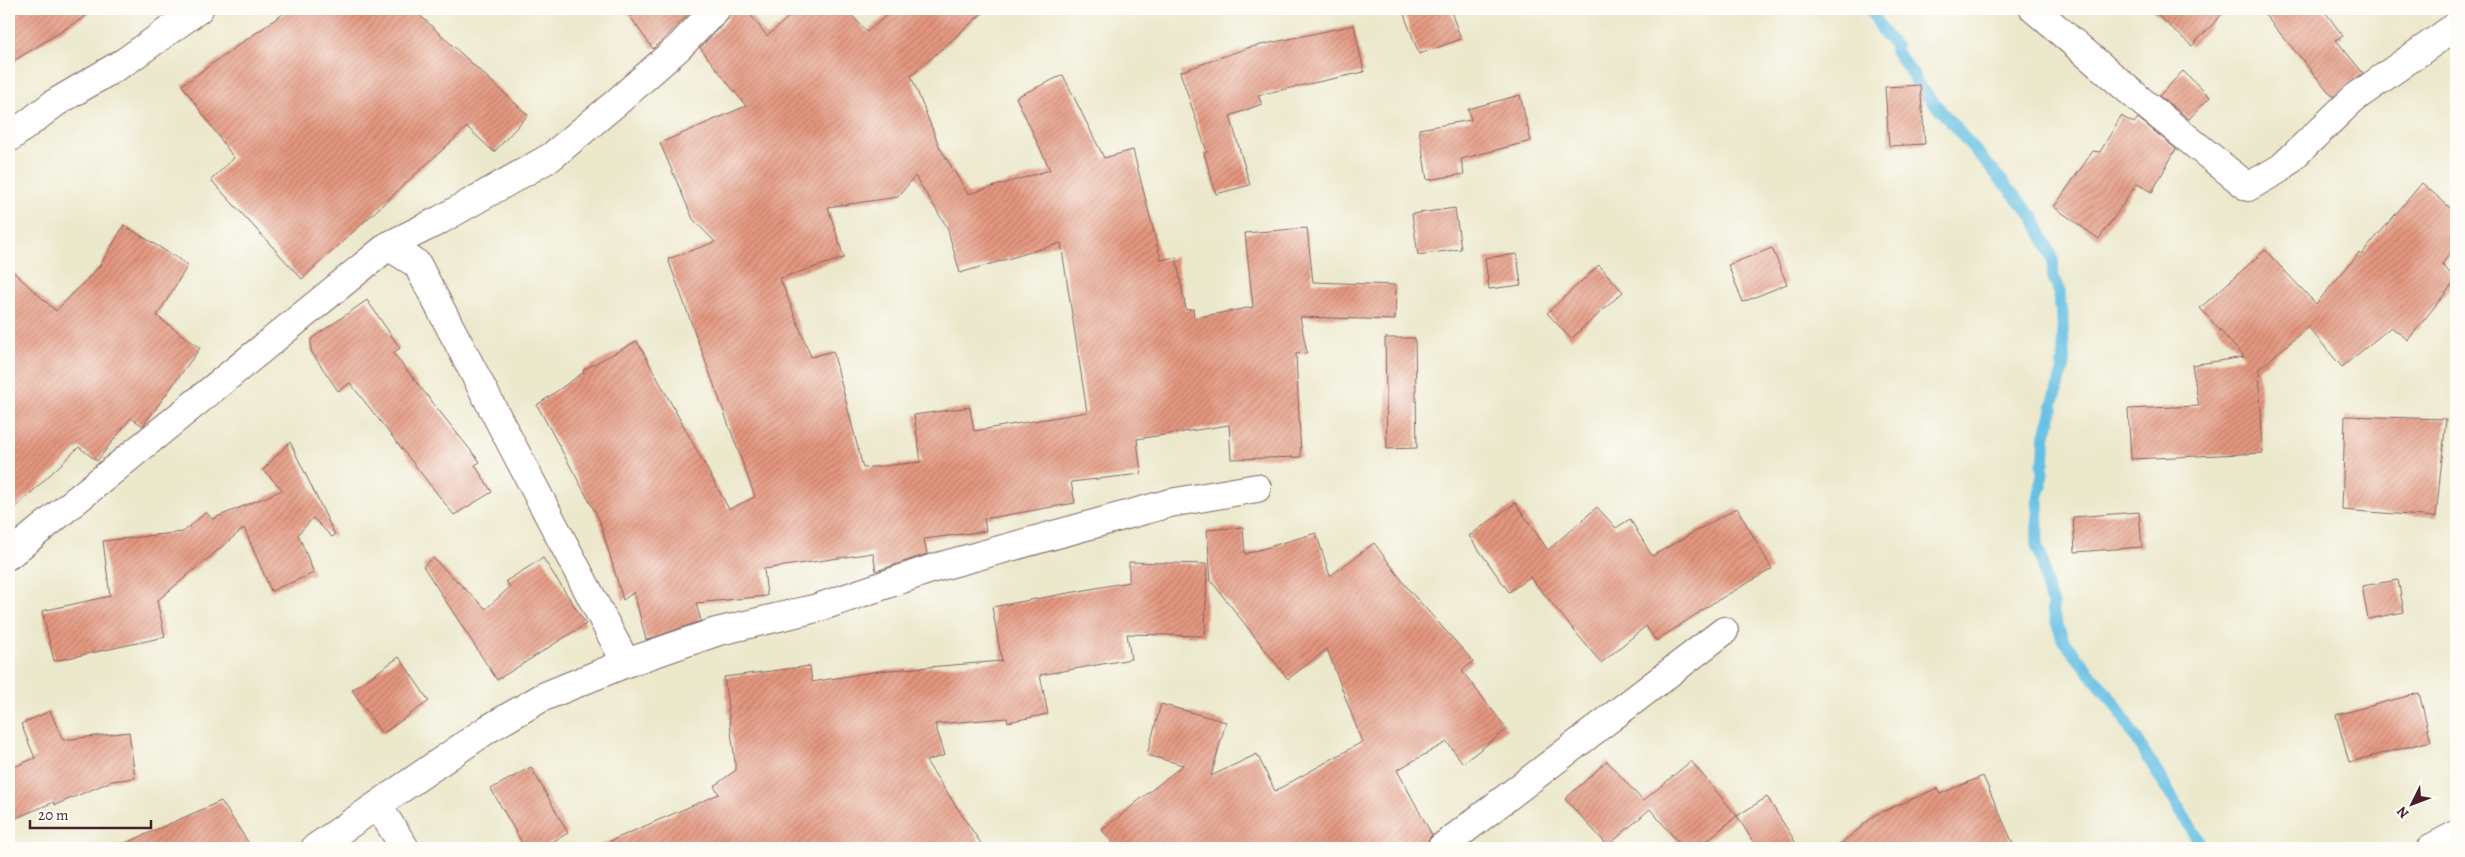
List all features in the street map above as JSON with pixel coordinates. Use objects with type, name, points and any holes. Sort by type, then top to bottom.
[{"type":"street","points":[[9,138],[55,103],[126,61],[199,9]]},
{"type":"street","points":[[9,555],[388,246],[440,220],[551,157],[679,47],[716,9]]},
{"type":"street","points":[[2034,9],[2146,105],[2248,187],[2281,168],[2354,99],[2456,26]]},
{"type":"street","points":[[388,246],[417,264],[626,663]]},
{"type":"street","points":[[315,848],[488,729],[535,701],[626,663],[716,632],[817,608],[952,562],[1170,503],[1256,488]]},
{"type":"street","points":[[1441,848],[1724,631]]},
{"type":"street","points":[[378,806],[405,848]]},
{"type":"street","points":[[2432,848],[2456,834]]},
{"type":"building","points":[[9,9],[97,9],[9,64]]},
{"type":"building","points":[[290,9],[413,9],[528,115],[494,152],[467,127],[302,279],[211,180],[234,158],[182,85]]},
{"type":"building","points":[[625,9],[694,9],[653,49]]},
{"type":"building","points":[[731,9],[746,9],[767,36],[798,9],[846,9],[867,32],[893,9],[987,9],[911,76],[940,148],[968,194],[1050,170],[1016,97],[1063,75],[1104,158],[1133,150],[1161,260],[1176,257],[1186,310],[1193,309],[1194,318],[1253,307],[1245,233],[1307,228],[1313,282],[1396,285],[1395,320],[1300,317],[1307,353],[1296,354],[1301,457],[1231,459],[1229,425],[1137,439],[1141,474],[1071,482],[1075,503],[984,519],[986,531],[924,539],[927,554],[876,571],[873,553],[764,569],[767,596],[696,603],[701,621],[646,640],[634,592],[623,600],[599,519],[537,405],[584,372],[583,370],[637,341],[729,509],[755,497],[668,259],[715,242],[693,219],[660,143],[746,106],[700,48],[727,20]],"holes":[[[915,176],[947,227],[960,273],[1061,243],[1087,412],[974,431],[970,407],[914,415],[921,462],[863,468],[833,351],[811,357],[780,278],[844,258],[828,207],[898,197]]]},
{"type":"building","points":[[1402,9],[1450,9],[1461,39],[1419,54]]},
{"type":"building","points":[[2151,9],[2227,9],[2192,46]]},
{"type":"building","points":[[2260,9],[2323,9],[2343,36],[2336,40],[2363,73],[2333,97]]},
{"type":"building","points":[[1354,25],[1364,72],[1258,95],[1262,104],[1230,116],[1250,185],[1216,194],[1204,153],[1207,152],[1180,72],[1247,48]]},
{"type":"building","points":[[2183,71],[2210,97],[2189,119],[2159,96]]},
{"type":"building","points":[[1920,85],[1925,144],[1889,146],[1885,87]]},
{"type":"building","points":[[1520,95],[1531,141],[1461,159],[1464,174],[1427,180],[1419,129],[1471,120],[1468,109]]},
{"type":"building","points":[[2121,116],[2134,123],[2138,118],[2176,149],[2152,192],[2137,184],[2099,239],[2054,207],[2093,151],[2100,152]]},
{"type":"building","points":[[2422,183],[2456,213],[2456,246],[2442,264],[2456,280],[2408,340],[2391,327],[2342,367],[2308,327],[2259,369],[2263,453],[2131,459],[2128,409],[2199,406],[2192,365],[2244,357],[2200,308],[2265,250],[2316,304],[2359,253],[2361,255]]},
{"type":"building","points":[[1455,208],[1461,249],[1418,255],[1412,214]]},
{"type":"building","points":[[124,225],[188,265],[157,316],[200,348],[143,426],[131,418],[97,461],[79,447],[9,514],[9,268],[56,311],[99,267]]},
{"type":"building","points":[[1772,248],[1787,284],[1743,302],[1728,265]]},
{"type":"building","points":[[1517,254],[1521,285],[1489,289],[1485,258]]},
{"type":"building","points":[[1599,265],[1623,292],[1571,339],[1547,313]]},
{"type":"building","points":[[367,300],[400,348],[393,353],[480,462],[475,465],[492,492],[454,515],[350,383],[338,391],[311,351],[311,339]]},
{"type":"building","points":[[1385,338],[1415,338],[1417,448],[1387,449]]},
{"type":"building","points":[[2345,416],[2446,419],[2436,517],[2342,510]]},
{"type":"building","points":[[290,442],[335,535],[332,537],[313,518],[298,534],[314,573],[271,591],[244,528],[157,601],[165,637],[54,661],[42,611],[110,596],[103,541],[183,532],[206,512],[212,519],[283,490],[263,470]]},
{"type":"building","points":[[1515,503],[1548,550],[1597,507],[1616,528],[1630,519],[1652,556],[1737,508],[1772,569],[1713,603],[1656,641],[1646,626],[1601,663],[1530,577],[1509,592],[1469,536]]},
{"type":"building","points":[[2139,512],[2142,547],[2075,552],[2073,517]]},
{"type":"building","points":[[1243,527],[1245,554],[1316,533],[1330,576],[1374,543],[1409,590],[1473,661],[1462,671],[1507,729],[1463,763],[1447,742],[1397,770],[1432,835],[1427,842],[1426,848],[1117,848],[1102,830],[1183,765],[1147,755],[1161,704],[1226,722],[1211,776],[1257,754],[1275,791],[1362,742],[1327,649],[1288,679],[1211,581],[1207,530]]},
{"type":"building","points":[[433,558],[486,609],[510,587],[506,581],[543,558],[586,624],[497,680],[423,566]]},
{"type":"building","points":[[1129,562],[1207,564],[1205,636],[1127,634],[1131,659],[1040,675],[1048,714],[1008,722],[1007,718],[935,724],[945,755],[926,761],[984,848],[594,848],[719,794],[714,786],[736,770],[724,677],[810,666],[812,682],[879,671],[1002,661],[992,607],[1129,582]]},
{"type":"building","points":[[2398,580],[2404,612],[2368,619],[2362,586]]},
{"type":"building","points":[[399,657],[429,701],[382,734],[352,690]]},
{"type":"building","points":[[2419,693],[2431,741],[2349,762],[2336,715]]},
{"type":"building","points":[[50,711],[63,740],[129,732],[135,778],[112,781],[55,805],[54,802],[9,821],[9,769],[35,758],[21,724]]},
{"type":"building","points":[[1607,761],[1643,801],[1691,761],[1737,816],[1698,848],[1683,848],[1650,809],[1608,846],[1565,799]]},
{"type":"building","points":[[531,767],[568,833],[542,848],[525,848],[491,789]]},
{"type":"building","points":[[1983,776],[2015,848],[1836,848],[1875,815],[1938,788],[1940,794]]},
{"type":"building","points":[[1767,797],[1799,848],[1757,848],[1737,816]]},
{"type":"building","points":[[221,801],[252,848],[115,848]]},
{"type":"waterway","points":[[1870,9],[1886,36],[1896,46],[1895,50],[1914,76],[1916,82],[2035,219],[2053,260],[2053,277],[2060,293],[2059,304],[2062,308],[2064,363],[2062,365],[2064,367],[2045,436],[2042,485],[2038,496],[2037,548],[2053,603],[2052,610],[2063,640],[2115,704],[2203,848]]}]
